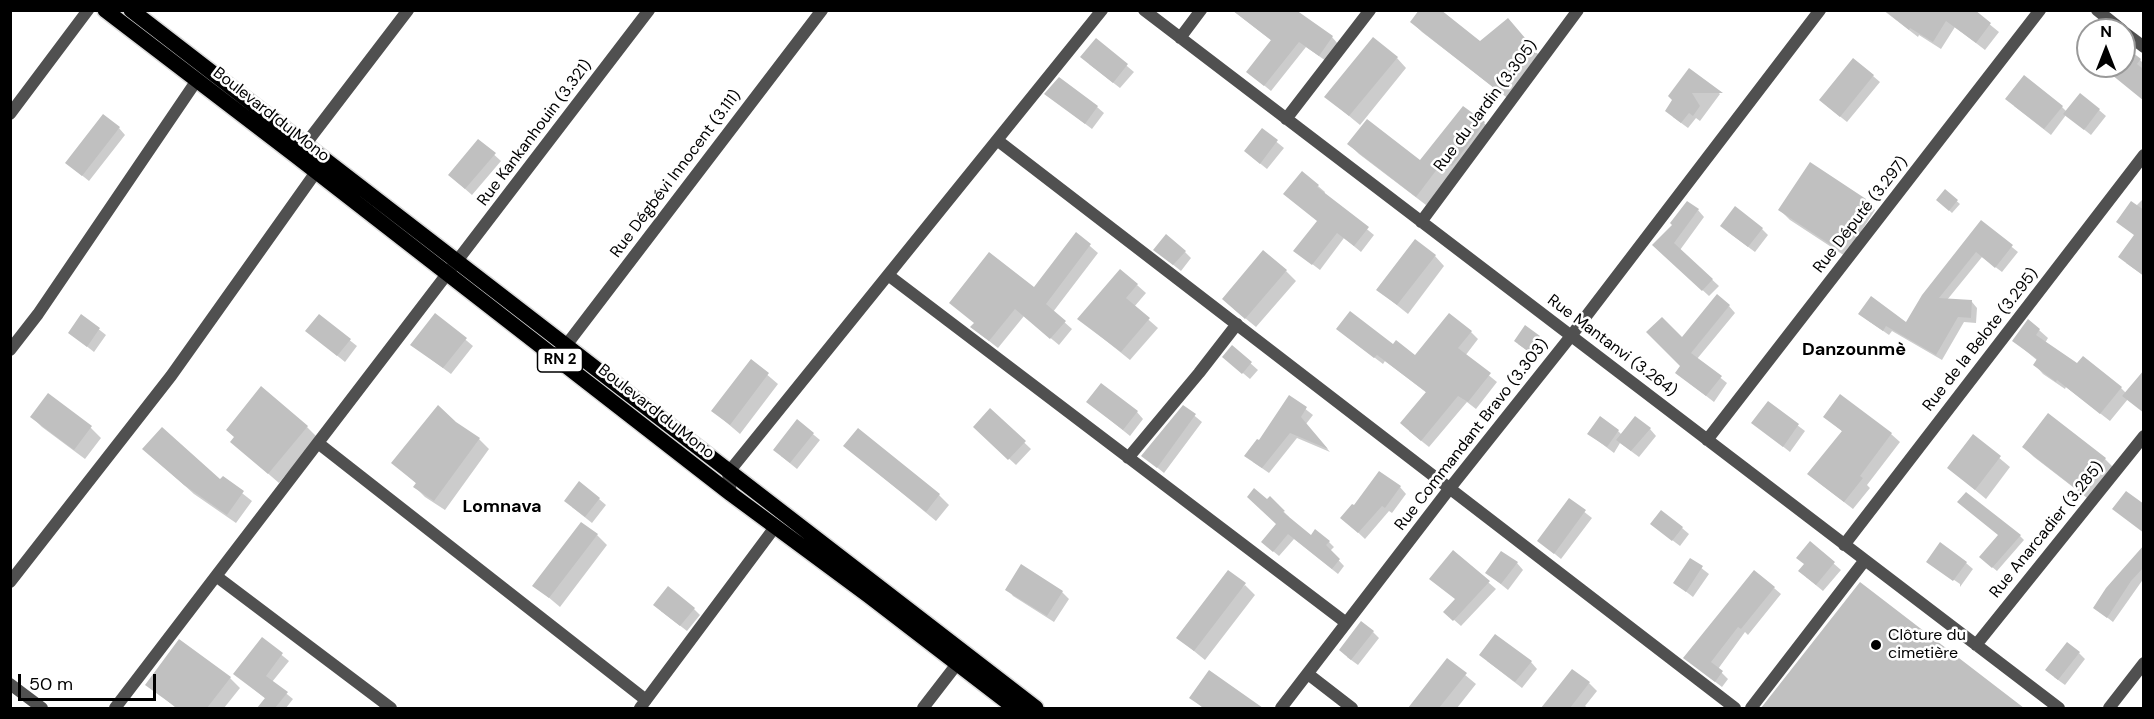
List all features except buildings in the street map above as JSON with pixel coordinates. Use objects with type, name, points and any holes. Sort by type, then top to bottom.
[{"type":"main road","name":"Boulevard du Mono","points":[[105,10],[197,80],[300,151],[315,172],[452,269]]},
{"type":"main road","name":"Boulevard du Mono","points":[[131,10],[300,151],[452,269],[561,352],[728,473],[1036,708]]},
{"type":"main road","name":"Boulevard du Mono","points":[[561,352],[731,494],[1015,708]]},
{"type":"street","points":[[10,114],[88,10]]},
{"type":"street","points":[[300,151],[408,10]]},
{"type":"street","name":"Rue Kankanhouin (3.321)","points":[[115,708],[649,10]]},
{"type":"street","name":"Rue Dégbévi Innocent (3.111)","points":[[561,352],[822,10]]},
{"type":"street","points":[[731,494],[728,473],[1102,10]]},
{"type":"street","name":"Rue Mantanvi (3.264)","points":[[1144,10],[2059,708]]},
{"type":"street","points":[[1180,38],[1201,10]]},
{"type":"street","points":[[1286,119],[1370,10]]},
{"type":"street","name":"Rue du Jardin (3.305)","points":[[1421,222],[1578,10]]},
{"type":"street","name":"Rue Commandant Bravo (3.303)","points":[[1281,708],[1449,488],[1571,336],[1820,10]]},
{"type":"street","name":"Rue Député (3.297)","points":[[1707,440],[2040,10]]},
{"type":"street","points":[[10,350],[38,314],[197,80]]},
{"type":"street","points":[[998,140],[1735,708]]},
{"type":"street","name":"Rue de la Belote (3.295)","points":[[1844,545],[2144,155]]},
{"type":"street","points":[[10,582],[171,376],[315,172]]},
{"type":"street","points":[[888,275],[1345,622]]},
{"type":"street","points":[[1128,458],[1237,324]]},
{"type":"street","name":"Rue Anarcadier (3.285)","points":[[1976,645],[2142,442]]},
{"type":"street","points":[[318,444],[643,704],[775,527]]},
{"type":"street","points":[[1751,708],[1865,560]]},
{"type":"street","points":[[216,576],[391,708]]},
{"type":"street","points":[[2109,708],[2144,663]]},
{"type":"street","points":[[923,708],[957,664]]},
{"type":"street","points":[[1308,674],[1352,708]]},
{"type":"street","points":[[10,684],[42,708]]},
{"type":"place","name":"Clôture du cimetière","points":[[1876,645]]},
{"type":"district","name":"Danzounmè","points":[[1854,350]]},
{"type":"district","name":"Lomnava","points":[[502,507]]}]
